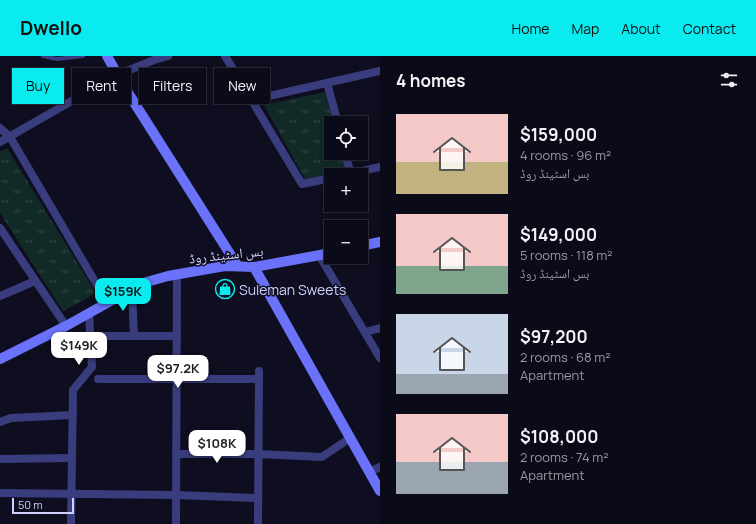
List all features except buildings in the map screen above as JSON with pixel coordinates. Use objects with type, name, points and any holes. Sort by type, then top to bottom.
[{"type":"street","points":[[131,69],[168,56]]},
{"type":"street","points":[[225,56],[232,68]]},
{"type":"street","points":[[111,58],[115,68]]},
{"type":"street","points":[[270,96],[380,71]]},
{"type":"street","points":[[327,83],[336,116]]},
{"type":"street","points":[[131,97],[237,265]]},
{"type":"street","points":[[0,142],[72,101]]},
{"type":"street","points":[[253,104],[302,184],[324,179]]},
{"type":"street","points":[[0,128],[10,137],[108,302]]},
{"type":"street","points":[[368,170],[380,168]]},
{"type":"street","points":[[0,228],[66,326]]},
{"type":"street","points":[[368,245],[380,242]]},
{"type":"street","name":"بس اسٹینڈ روڈ","points":[[0,359],[66,326],[143,283],[177,274],[225,266],[237,265],[254,267],[324,254]]},
{"type":"street","points":[[319,255],[380,358]]},
{"type":"street","points":[[254,267],[380,491]]},
{"type":"street","points":[[176,524],[177,274]]},
{"type":"street","points":[[0,296],[35,281]]},
{"type":"street","points":[[132,289],[134,336]]},
{"type":"street","points":[[71,524],[72,415],[74,390],[92,367],[88,313]]},
{"type":"street","points":[[365,332],[380,328]]},
{"type":"street","points":[[90,336],[177,336]]},
{"type":"street","points":[[98,379],[176,379],[259,375],[258,524]]},
{"type":"street","points":[[0,422],[11,418],[72,415]]},
{"type":"street","points":[[176,454],[258,454],[322,457],[350,438]]},
{"type":"street","points":[[0,459],[72,458]]},
{"type":"street","points":[[370,472],[380,467]]},
{"type":"street","points":[[0,493],[176,495],[258,498]]},
{"type":"lane","points":[[43,56],[57,59],[83,56]]},
{"type":"green space","points":[[325,92],[332,116],[324,116],[324,160],[345,160],[347,168],[324,168],[324,175],[305,179],[264,105]]},
{"type":"green space","points":[[7,148],[96,293],[63,311],[0,213],[0,152]]},
{"type":"place","name":"Suleman Sweets","points":[[225,289]]}]
